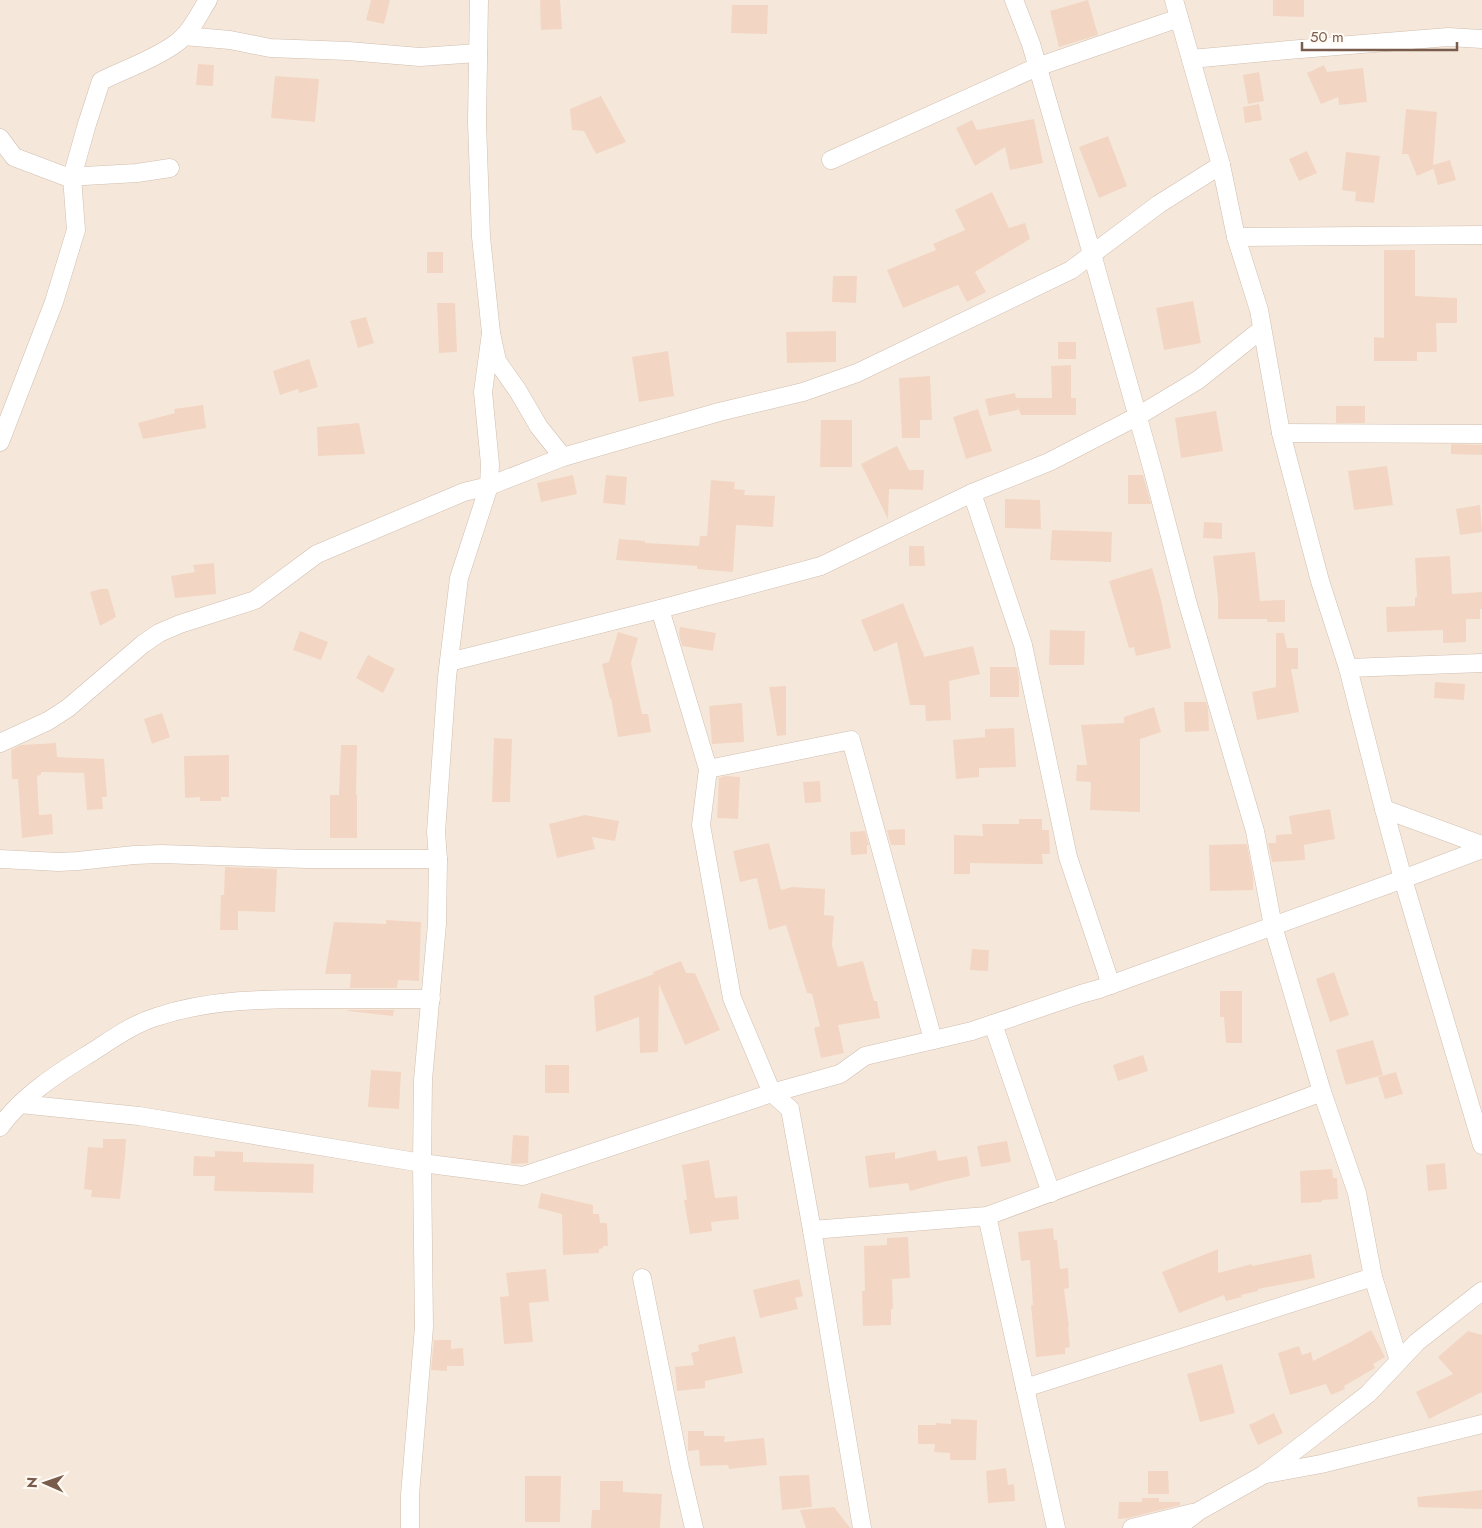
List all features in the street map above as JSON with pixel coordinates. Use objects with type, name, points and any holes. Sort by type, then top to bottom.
[{"type":"street","points":[[0,442],[54,302],[76,230],[72,176],[101,81],[176,44],[184,36],[208,0]]},
{"type":"street","points":[[479,0],[477,122],[481,237],[491,333],[497,361],[518,391],[539,427],[563,457]]},
{"type":"street","points":[[1014,0],[1031,44],[1138,416],[1187,602],[1255,831],[1272,926],[1322,1092],[1356,1193],[1373,1277],[1399,1361]]},
{"type":"street","points":[[1174,0],[1221,166],[1236,237],[1259,310],[1281,433],[1320,581],[1348,668],[1403,879],[1482,1144]]},
{"type":"street","points":[[831,160],[1037,67],[1179,18]]},
{"type":"street","points":[[184,36],[230,40],[270,48],[420,56],[478,53]]},
{"type":"street","points":[[1191,59],[1439,38],[1482,40]]},
{"type":"street","points":[[0,138],[14,157],[67,177],[137,173],[170,168]]},
{"type":"street","points":[[0,743],[48,721],[68,708],[143,644],[159,633],[180,624],[255,600],[317,554],[464,492],[489,486],[563,457],[718,412],[803,392],[858,373],[1071,270],[1159,204],[1221,166]]},
{"type":"street","points":[[1236,237],[1482,235]]},
{"type":"street","points":[[449,662],[821,566],[972,493],[1049,462],[1138,416],[1198,380],[1262,329]]},
{"type":"street","points":[[410,1528],[410,1495],[424,1327],[422,1163],[424,1080],[437,924],[438,859],[436,832],[449,662],[459,578],[489,486],[490,464],[483,392],[491,333]]},
{"type":"street","points":[[1281,433],[1482,434]]},
{"type":"street","points":[[972,493],[1023,645],[1068,857],[1111,985]]},
{"type":"street","points":[[660,609],[708,769],[701,825],[732,998],[772,1093],[790,1109],[862,1528]]},
{"type":"street","points":[[1348,668],[1482,662]]},
{"type":"street","points":[[708,769],[851,740],[933,1040]]},
{"type":"street","points":[[1384,809],[1482,847]]},
{"type":"street","points":[[20,1104],[139,1116],[422,1163],[523,1176],[772,1093],[840,1074],[864,1056],[972,1031],[1111,985],[1403,879],[1482,847]]},
{"type":"street","points":[[0,859],[59,862],[134,854],[161,854],[307,859],[438,859]]},
{"type":"street","points":[[0,1128],[20,1104],[67,1068],[137,1024],[155,1017],[200,1005],[270,999],[431,999]]},
{"type":"street","points":[[993,1024],[1050,1192]]},
{"type":"street","points":[[812,1230],[987,1216],[1322,1092]]},
{"type":"street","points":[[987,1216],[1056,1528]]},
{"type":"street","points":[[1025,1388],[1373,1277]]},
{"type":"street","points":[[642,1278],[694,1528]]},
{"type":"street","points":[[1177,1528],[1199,1511],[1263,1475],[1368,1394],[1417,1342],[1482,1291]]},
{"type":"street","points":[[1263,1475],[1321,1464],[1482,1424]]},
{"type":"street","points":[[1132,1528],[1199,1511]]},
{"type":"shaded area","points":[[0,0],[1482,0],[1482,1528],[0,1528]]},
{"type":"building","points":[[371,0],[390,0],[384,24],[366,20]]},
{"type":"building","points":[[540,0],[560,0],[562,29],[541,30]]},
{"type":"building","points":[[1088,0],[1098,35],[1059,47],[1050,11]]},
{"type":"building","points":[[1273,0],[1304,0],[1304,17],[1273,16]]},
{"type":"building","points":[[732,5],[768,5],[767,34],[731,33]]},
{"type":"building","points":[[198,64],[214,65],[213,86],[196,85]]},
{"type":"building","points":[[1324,65],[1327,72],[1363,68],[1367,102],[1339,105],[1338,97],[1321,104],[1307,73]]},
{"type":"building","points":[[1259,72],[1264,101],[1248,104],[1243,75]]},
{"type":"building","points":[[275,76],[319,79],[315,122],[271,118]]},
{"type":"building","points":[[601,96],[626,142],[596,154],[584,131],[572,130],[570,109]]},
{"type":"building","points":[[1259,104],[1262,120],[1245,123],[1243,107]]},
{"type":"building","points":[[1406,109],[1437,112],[1433,165],[1450,160],[1456,180],[1438,185],[1433,167],[1433,169],[1417,176],[1408,154],[1402,154]]},
{"type":"building","points":[[1034,119],[1043,163],[1010,170],[1005,147],[975,166],[956,128],[972,120],[977,130]]},
{"type":"building","points":[[1108,136],[1127,186],[1099,198],[1079,147]]},
{"type":"building","points":[[1307,151],[1317,173],[1299,181],[1289,159]]},
{"type":"building","points":[[1346,152],[1380,156],[1374,203],[1355,201],[1356,192],[1342,190]]},
{"type":"building","points":[[992,192],[1009,228],[1025,223],[1030,239],[975,272],[986,292],[967,302],[958,285],[903,308],[887,270],[936,250],[933,244],[965,230],[955,210]]},
{"type":"building","points":[[1384,250],[1415,250],[1415,296],[1457,298],[1457,323],[1436,323],[1437,352],[1417,352],[1417,361],[1374,361],[1374,337],[1384,338]]},
{"type":"building","points":[[427,252],[443,252],[443,273],[427,273]]},
{"type":"building","points":[[833,276],[857,276],[856,303],[832,302]]},
{"type":"building","points":[[1193,301],[1201,343],[1164,350],[1156,308]]},
{"type":"building","points":[[437,303],[455,303],[457,352],[439,353]]},
{"type":"building","points":[[366,317],[374,343],[358,348],[350,321]]},
{"type":"building","points":[[836,331],[836,362],[787,363],[786,332]]},
{"type":"building","points":[[1058,342],[1076,342],[1076,359],[1058,359]]},
{"type":"building","points":[[668,351],[674,396],[639,402],[632,357]]},
{"type":"building","points":[[309,359],[318,387],[299,393],[298,389],[280,395],[273,371]]},
{"type":"building","points":[[1071,365],[1071,398],[1076,398],[1076,415],[1021,415],[1017,405],[1018,410],[989,416],[985,399],[1015,393],[1016,398],[1052,398],[1051,366]]},
{"type":"building","points":[[930,376],[932,420],[920,420],[920,438],[902,438],[899,378]]},
{"type":"building","points":[[203,405],[206,428],[143,439],[138,423],[175,413],[174,409]]},
{"type":"building","points":[[1336,406],[1365,406],[1365,423],[1336,423]]},
{"type":"building","points":[[978,409],[992,451],[966,459],[953,417]]},
{"type":"building","points":[[1216,411],[1223,451],[1181,458],[1175,418]]},
{"type":"building","points":[[821,420],[852,420],[852,467],[820,467]]},
{"type":"building","points":[[359,423],[365,454],[318,456],[317,427]]},
{"type":"building","points":[[1451,444],[1482,445],[1482,455],[1451,454]]},
{"type":"building","points":[[897,446],[909,470],[924,470],[923,490],[889,489],[888,519],[861,464]]},
{"type":"building","points":[[1387,466],[1393,505],[1354,510],[1348,471]]},
{"type":"building","points":[[573,475],[577,494],[541,502],[537,483]]},
{"type":"building","points":[[606,475],[627,477],[625,505],[603,503]]},
{"type":"building","points":[[1128,475],[1143,475],[1151,504],[1128,504]]},
{"type":"building","points":[[711,480],[735,482],[734,489],[745,490],[744,495],[775,496],[773,527],[736,525],[733,572],[697,569],[697,566],[616,560],[619,539],[645,541],[645,543],[699,546],[700,536],[707,536]]},
{"type":"building","points":[[1005,499],[1040,500],[1041,529],[1005,528]]},
{"type":"building","points":[[1480,505],[1482,532],[1460,535],[1456,509]]},
{"type":"building","points":[[1204,522],[1222,523],[1222,539],[1203,538]]},
{"type":"building","points":[[1052,530],[1112,532],[1111,562],[1050,560]]},
{"type":"building","points":[[909,546],[924,546],[925,566],[909,566]]},
{"type":"building","points":[[1255,552],[1260,601],[1285,600],[1285,622],[1267,622],[1267,619],[1218,619],[1218,598],[1213,556]]},
{"type":"building","points":[[1450,556],[1452,594],[1482,592],[1480,619],[1466,619],[1466,642],[1443,643],[1443,630],[1387,632],[1386,607],[1415,606],[1415,597],[1417,597],[1415,558]]},
{"type":"building","points":[[214,563],[216,594],[175,598],[171,576],[195,572],[193,565]]},
{"type":"building","points":[[1152,568],[1171,648],[1136,656],[1134,647],[1129,648],[1109,581]]},
{"type":"building","points":[[108,589],[116,617],[100,626],[90,592]]},
{"type":"building","points":[[903,603],[924,657],[973,646],[980,674],[949,681],[951,720],[926,721],[925,705],[910,705],[897,642],[874,652],[861,620]]},
{"type":"building","points":[[680,627],[716,633],[713,651],[682,646],[679,634]]},
{"type":"building","points":[[1050,630],[1085,631],[1084,665],[1049,665]]},
{"type":"building","points":[[300,631],[328,642],[321,660],[293,650]]},
{"type":"building","points":[[618,632],[638,638],[631,663],[642,714],[648,714],[651,732],[618,737],[611,698],[602,664],[609,662]]},
{"type":"building","points":[[1276,633],[1284,633],[1287,648],[1298,648],[1298,669],[1291,669],[1299,712],[1257,720],[1252,692],[1276,687]]},
{"type":"building","points":[[368,655],[395,669],[383,693],[356,678]]},
{"type":"building","points":[[990,667],[1017,667],[1019,697],[990,697]]},
{"type":"building","points":[[1435,682],[1465,684],[1464,700],[1434,698]]},
{"type":"building","points":[[786,686],[786,735],[777,736],[769,687]]},
{"type":"building","points":[[1184,702],[1206,702],[1209,731],[1185,732]]},
{"type":"building","points":[[742,703],[744,742],[712,744],[709,706]]},
{"type":"building","points":[[1154,707],[1161,732],[1140,739],[1140,812],[1090,810],[1091,782],[1076,781],[1077,765],[1087,765],[1081,725],[1124,723],[1124,717]]},
{"type":"building","points":[[162,713],[170,737],[152,744],[144,719]]},
{"type":"building","points":[[1014,728],[1016,767],[979,768],[979,777],[956,779],[953,740],[985,737],[985,729]]},
{"type":"building","points":[[494,738],[512,739],[510,802],[492,802]]},
{"type":"building","points":[[56,743],[57,757],[104,759],[107,797],[102,797],[103,809],[87,810],[84,773],[41,772],[41,775],[37,776],[39,815],[52,814],[53,834],[22,838],[18,779],[12,779],[11,750],[21,745]]},
{"type":"building","points":[[341,745],[357,745],[357,838],[330,838],[330,795],[339,795]]},
{"type":"building","points":[[229,755],[229,797],[221,797],[221,801],[200,801],[200,797],[185,798],[184,756]]},
{"type":"building","points":[[725,776],[740,777],[738,819],[717,818],[719,778]]},
{"type":"building","points":[[820,781],[821,802],[805,803],[803,782]]},
{"type":"building","points":[[1330,809],[1335,839],[1304,845],[1305,860],[1272,862],[1268,843],[1276,843],[1276,835],[1292,834],[1289,816]]},
{"type":"building","points":[[585,815],[619,821],[615,841],[592,837],[595,849],[557,858],[549,824]]},
{"type":"building","points":[[1019,819],[1042,819],[1042,830],[1049,830],[1050,854],[1042,854],[1043,864],[970,863],[970,874],[954,874],[954,835],[983,836],[982,824],[1019,824]]},
{"type":"building","points":[[905,829],[905,845],[891,845],[887,830]]},
{"type":"building","points":[[865,831],[869,845],[867,845],[867,854],[851,855],[850,832]]},
{"type":"building","points":[[769,843],[781,890],[792,887],[825,889],[824,915],[834,916],[832,945],[838,967],[863,961],[874,1001],[877,1001],[880,1018],[838,1025],[844,1053],[821,1058],[814,1028],[820,1026],[812,994],[807,993],[786,925],[769,930],[757,878],[740,882],[733,851]]},
{"type":"building","points":[[1247,844],[1253,876],[1253,890],[1210,891],[1209,845]]},
{"type":"building","points":[[225,867],[277,869],[275,912],[238,911],[238,930],[220,930],[221,895],[224,895]]},
{"type":"building","points":[[386,920],[421,922],[419,981],[398,980],[397,988],[350,988],[351,974],[325,974],[334,922],[386,924]]},
{"type":"building","points":[[972,949],[989,950],[988,971],[970,970]]},
{"type":"building","points":[[681,961],[686,973],[695,973],[720,1030],[685,1045],[659,984],[658,1052],[640,1053],[639,1017],[596,1032],[594,996],[654,974],[653,972]]},
{"type":"building","points":[[1334,972],[1349,1015],[1330,1022],[1316,979]]},
{"type":"building","points":[[1220,991],[1242,991],[1242,1043],[1226,1043],[1224,1017],[1220,1017]]},
{"type":"building","points":[[348,1010],[394,1010],[393,1016]]},
{"type":"building","points":[[1373,1040],[1383,1075],[1346,1085],[1336,1050]]},
{"type":"building","points":[[1143,1055],[1148,1071],[1118,1081],[1113,1065]]},
{"type":"building","points":[[545,1065],[569,1065],[569,1093],[545,1093]]},
{"type":"building","points":[[371,1070],[401,1072],[399,1109],[368,1107]]},
{"type":"building","points":[[1396,1072],[1403,1094],[1385,1099],[1378,1077]]},
{"type":"building","points":[[513,1135],[529,1136],[528,1163],[511,1164]]},
{"type":"building","points":[[103,1139],[126,1139],[120,1199],[91,1197],[92,1190],[84,1189],[88,1147],[103,1148]]},
{"type":"building","points":[[1007,1141],[1011,1162],[981,1167],[977,1146]]},
{"type":"building","points":[[936,1150],[938,1161],[967,1156],[970,1176],[910,1191],[908,1183],[869,1188],[865,1156],[895,1152],[895,1159]]},
{"type":"building","points":[[215,1151],[243,1152],[243,1162],[314,1164],[313,1193],[214,1191],[215,1176],[193,1176],[194,1156],[215,1157]]},
{"type":"building","points":[[709,1160],[715,1198],[737,1196],[739,1219],[711,1222],[712,1231],[690,1234],[684,1200],[687,1200],[682,1165]]},
{"type":"building","points":[[1445,1163],[1447,1189],[1428,1191],[1426,1165]]},
{"type":"building","points":[[1332,1169],[1333,1178],[1337,1178],[1338,1199],[1301,1203],[1300,1171]]},
{"type":"building","points":[[541,1193],[593,1205],[593,1214],[599,1214],[600,1223],[607,1223],[608,1246],[603,1246],[603,1248],[599,1249],[599,1253],[563,1255],[562,1214],[538,1208]]},
{"type":"building","points":[[1053,1228],[1054,1240],[1057,1240],[1060,1269],[1068,1268],[1069,1288],[1064,1289],[1070,1347],[1065,1348],[1065,1354],[1036,1357],[1031,1305],[1033,1305],[1030,1260],[1021,1261],[1018,1232]]},
{"type":"building","points":[[908,1237],[910,1278],[892,1279],[893,1309],[891,1309],[891,1325],[863,1326],[862,1291],[865,1291],[864,1246],[887,1245],[887,1238]]},
{"type":"building","points":[[1218,1249],[1218,1273],[1252,1264],[1252,1266],[1311,1254],[1315,1278],[1258,1289],[1258,1291],[1241,1295],[1242,1297],[1226,1301],[1224,1295],[1179,1313],[1162,1272]]},
{"type":"building","points":[[546,1269],[549,1301],[529,1303],[533,1342],[504,1344],[500,1297],[509,1296],[506,1273]]},
{"type":"building","points":[[799,1279],[803,1296],[795,1298],[798,1309],[760,1318],[753,1290]]},
{"type":"building","points":[[1371,1330],[1385,1357],[1373,1364],[1375,1368],[1344,1386],[1345,1389],[1331,1395],[1326,1384],[1290,1395],[1278,1353],[1299,1346],[1302,1355],[1311,1352],[1313,1361]]},
{"type":"building","points":[[1468,1331],[1482,1335],[1482,1392],[1429,1419],[1416,1392],[1453,1374],[1438,1357]]},
{"type":"building","points":[[735,1336],[743,1373],[705,1381],[705,1388],[677,1391],[675,1367],[694,1365],[691,1353],[699,1351],[698,1345]]},
{"type":"building","points":[[434,1340],[451,1340],[451,1349],[463,1348],[464,1366],[447,1366],[447,1371],[431,1370]]},
{"type":"building","points":[[1222,1364],[1235,1413],[1200,1422],[1187,1374]]},
{"type":"building","points":[[1274,1413],[1283,1433],[1258,1445],[1249,1425]]},
{"type":"building","points":[[951,1419],[977,1420],[976,1460],[950,1460],[950,1453],[934,1452],[935,1444],[918,1444],[918,1425],[951,1424]]},
{"type":"building","points":[[688,1431],[704,1431],[704,1436],[725,1436],[724,1442],[764,1438],[767,1465],[729,1469],[728,1465],[700,1466],[699,1450],[688,1451]]},
{"type":"building","points":[[1006,1468],[1008,1485],[1014,1484],[1015,1501],[988,1503],[986,1471]]},
{"type":"building","points":[[1148,1471],[1168,1471],[1169,1494],[1148,1494]]},
{"type":"building","points":[[809,1475],[812,1507],[782,1510],[779,1476]]},
{"type":"building","points":[[525,1476],[561,1476],[560,1522],[525,1522]]},
{"type":"building","points":[[600,1481],[623,1481],[623,1492],[662,1494],[660,1528],[591,1528],[592,1510],[600,1510]]},
{"type":"building","points":[[1482,1490],[1482,1509],[1418,1507],[1417,1497]]},
{"type":"building","points":[[1142,1498],[1159,1498],[1159,1502],[1180,1502],[1180,1505],[1118,1519],[1119,1502],[1142,1502]]},
{"type":"building","points":[[834,1507],[850,1528],[806,1528],[800,1510]]}]
